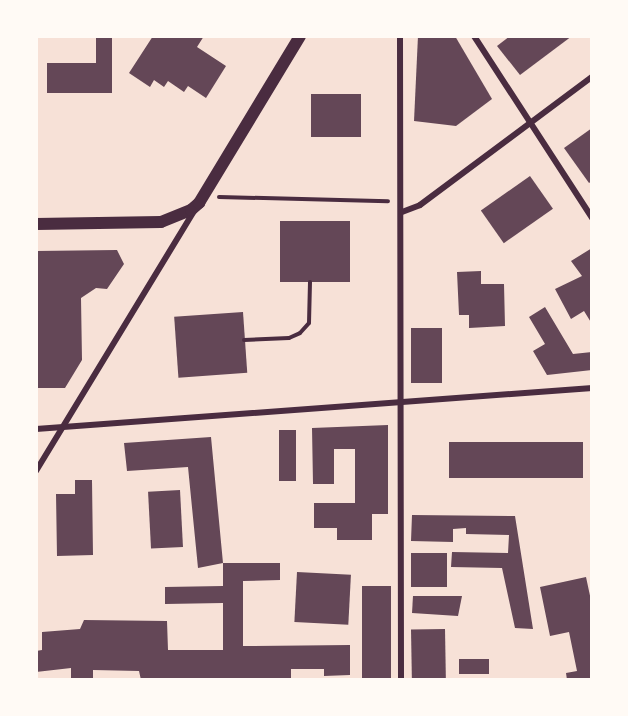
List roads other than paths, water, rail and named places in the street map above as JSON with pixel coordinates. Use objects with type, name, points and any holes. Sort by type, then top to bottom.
[{"type":"main road","points":[[36,224],[161,222],[177,218],[201,200],[300,36]]},
{"type":"street","points":[[400,36],[402,212],[398,403],[401,680]]},
{"type":"street","points":[[474,36],[592,218]]},
{"type":"street","points":[[402,212],[420,205],[592,78]]},
{"type":"street","points":[[36,471],[201,200]]},
{"type":"street","points":[[36,429],[592,388]]}]
